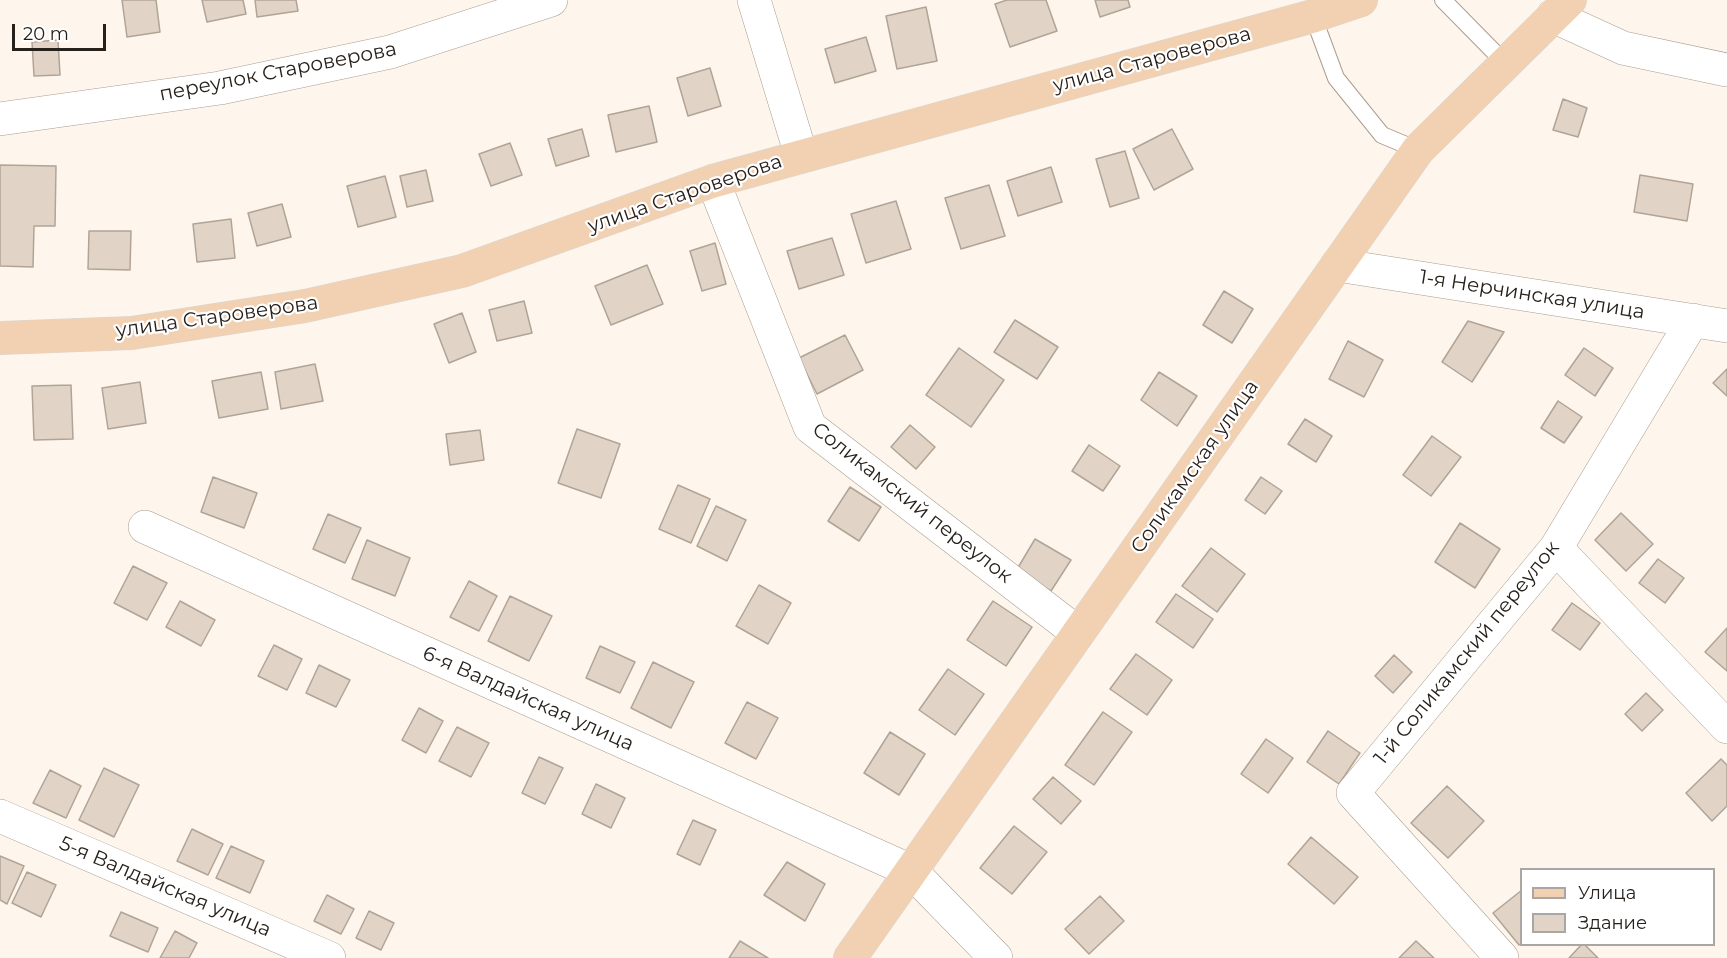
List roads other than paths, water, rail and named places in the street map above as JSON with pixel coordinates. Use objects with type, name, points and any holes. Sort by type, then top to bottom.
[{"type":"main road","name":"улица Староверова","points":[[0,338],[132,333],[327,301],[462,271],[713,181],[1313,16],[1361,0]]},
{"type":"main road","name":"Соликамская улица","points":[[850,958],[1418,150],[1561,8]]},
{"type":"street","name":"переулок Староверова","points":[[0,119],[220,88],[390,52],[551,0]]},
{"type":"street","points":[[754,0],[801,155]]},
{"type":"street","points":[[1561,8],[1623,48],[1727,70]]},
{"type":"street","name":"Соликамский переулок","points":[[713,181],[810,427],[1078,633]]},
{"type":"street","name":"1-я Нерчинская улица","points":[[1337,265],[1727,326]]},
{"type":"street","name":"1-й Соликамский переулок","points":[[1502,958],[1353,793],[1556,548],[1693,320]]},
{"type":"street","name":"6-я Валдайская улица","points":[[145,527],[911,871]]},
{"type":"street","points":[[1556,548],[1727,727]]},
{"type":"street","name":"5-я Валдайская улица","points":[[0,816],[329,958]]},
{"type":"street","points":[[911,871],[996,958]]},
{"type":"lane","points":[[1443,0],[1505,63]]},
{"type":"lane","points":[[1313,16],[1336,78],[1382,135],[1418,150]]}]
